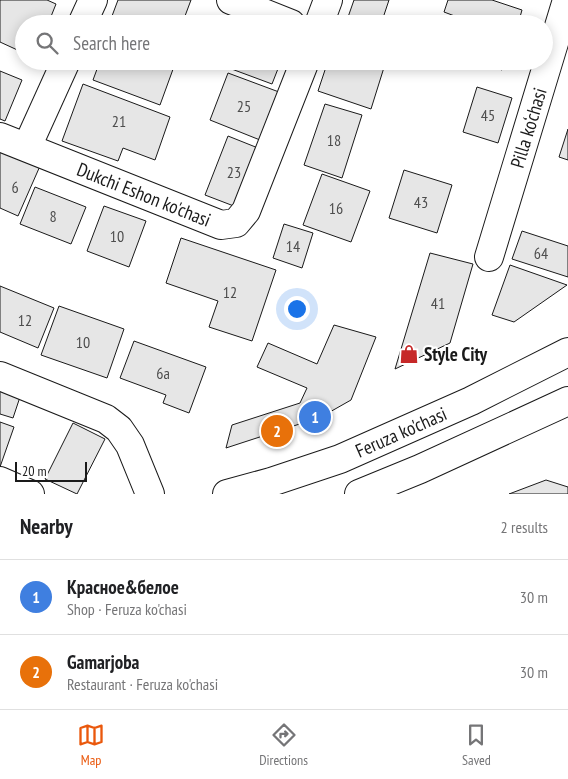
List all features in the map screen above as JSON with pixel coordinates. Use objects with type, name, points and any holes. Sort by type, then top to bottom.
[{"type":"street","points":[[86,15],[93,0]]},
{"type":"street","points":[[231,0],[268,15]]},
{"type":"street","points":[[322,15],[328,0]]},
{"type":"street","name":"Pilla ko‘chasi","points":[[553,46],[567,0]]},
{"type":"street","points":[[27,147],[62,70]]},
{"type":"street","name":"Dukchi Eshon ko'chasi","points":[[0,136],[221,225],[236,223],[246,212],[301,70]]},
{"type":"street","name":"Pilla ko‘chasi","points":[[489,257],[546,70]]},
{"type":"street","name":"Feruza ko'chasi","points":[[227,494],[340,459],[471,401],[568,352]]},
{"type":"street","points":[[0,376],[106,419],[119,430],[130,445],[150,494]]},
{"type":"street","points":[[359,494],[568,400]]},
{"type":"street","points":[[0,481],[30,494]]},
{"type":"building","points":[[0,0],[47,0],[56,4],[52,15],[15,15],[15,49],[0,42]]},
{"type":"building","points":[[118,0],[191,0],[185,15],[112,15]]},
{"type":"building","points":[[354,0],[389,0],[384,15],[349,15]]},
{"type":"building","points":[[448,0],[492,0],[522,10],[521,15],[452,15],[444,12]]},
{"type":"building","points":[[97,70],[173,70],[160,105],[93,80]]},
{"type":"building","points":[[234,70],[277,70],[272,84]]},
{"type":"building","points":[[325,70],[383,70],[371,109],[318,91]]},
{"type":"building","points":[[0,71],[22,80],[5,121],[0,119]]},
{"type":"building","points":[[228,73],[279,92],[260,140],[210,120]]},
{"type":"building","points":[[83,84],[170,117],[155,160],[123,148],[118,161],[62,141]]},
{"type":"building","points":[[477,87],[512,98],[498,143],[463,132]]},
{"type":"building","points":[[325,104],[362,115],[342,178],[304,165]]},
{"type":"building","points":[[568,129],[568,160],[559,157]]},
{"type":"building","points":[[228,136],[263,150],[239,208],[205,195]]},
{"type":"building","points":[[0,149],[40,166],[18,216],[0,208]]},
{"type":"building","points":[[404,170],[452,185],[437,233],[389,218]]},
{"type":"building","points":[[322,174],[370,191],[351,242],[303,225]]},
{"type":"building","points":[[35,187],[86,207],[71,244],[20,224]]},
{"type":"building","points":[[104,206],[146,221],[129,267],[87,251]]},
{"type":"building","points":[[284,224],[313,233],[302,268],[273,258]]},
{"type":"building","points":[[522,231],[568,246],[568,277],[512,259]]},
{"type":"building","points":[[181,238],[276,270],[252,341],[209,327],[218,301],[166,283]]},
{"type":"building","points":[[430,253],[473,264],[450,343],[395,369]]},
{"type":"building","points":[[510,265],[567,285],[514,322],[492,315]]},
{"type":"building","points":[[0,286],[54,308],[38,348],[0,332]]},
{"type":"building","points":[[59,306],[124,329],[107,378],[41,355]]},
{"type":"building","points":[[334,325],[376,337],[351,400],[321,417],[226,448],[232,425],[300,403],[307,388],[257,367],[268,343],[317,364]]},
{"type":"building","points":[[134,341],[206,367],[189,413],[163,403],[166,395],[120,378]]},
{"type":"building","points":[[0,387],[21,394],[13,418],[0,414]]},
{"type":"building","points":[[0,422],[14,427],[0,467]]},
{"type":"building","points":[[73,423],[105,439],[77,494],[45,479]]},
{"type":"building","points":[[546,480],[568,487],[568,494],[509,494]]},
{"type":"place","name":"Style City","points":[[409,354]]},
{"type":"place","name":"Красное&белое","points":[[315,417]]},
{"type":"place","name":"Gamarjoba","points":[[277,431]]}]
